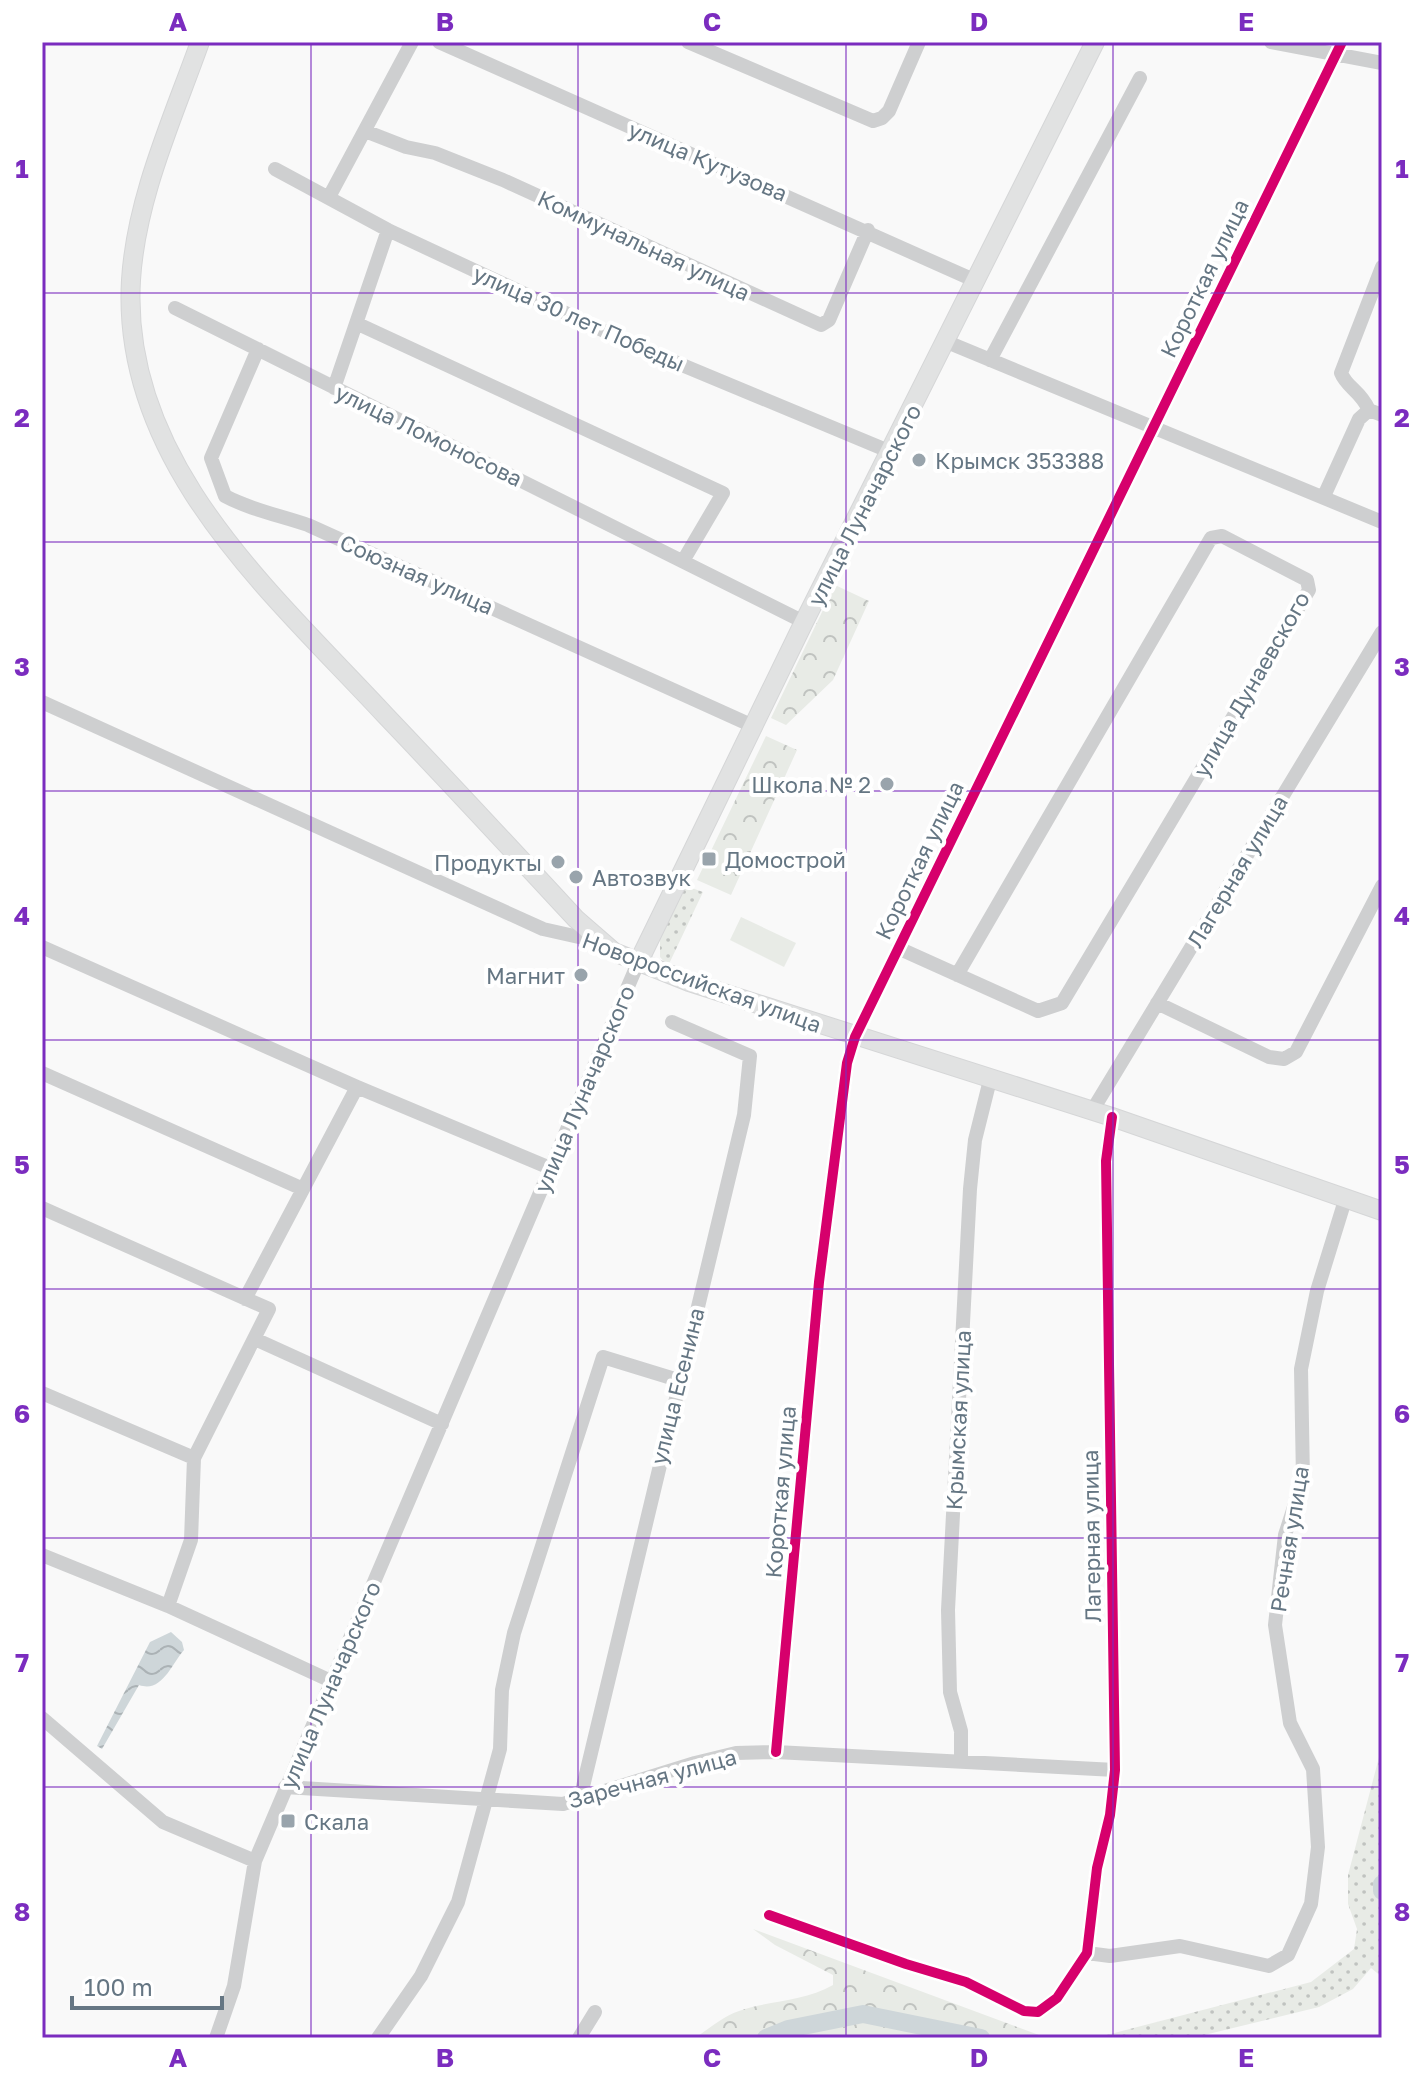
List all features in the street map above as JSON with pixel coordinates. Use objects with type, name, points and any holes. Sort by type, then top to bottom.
[{"type":"main road","points":[[200,42],[156,165],[135,247],[133,321],[141,377],[156,420],[178,467],[207,515],[242,560],[320,649],[601,942]]},
{"type":"main road","name":"улица Луначарского","points":[[638,963],[804,622],[1095,42]]},
{"type":"main road","name":"Новороссийская улица","points":[[601,942],[638,963],[855,1037],[1112,1117],[1382,1211]]},
{"type":"street","points":[[329,197],[412,42]]},
{"type":"street","name":"улица Кутузова","points":[[439,42],[868,230],[976,281]]},
{"type":"street","points":[[688,42],[873,121],[889,111],[919,42]]},
{"type":"street","points":[[1271,42],[1338,48],[1382,63]]},
{"type":"street","name":"Короткая улица","points":[[776,1752],[819,1282],[847,1063],[855,1037],[1338,48]]},
{"type":"street","points":[[990,360],[1140,78]]},
{"type":"street","name":"Коммунальная улица","points":[[365,131],[406,147],[435,153],[503,180],[821,325],[829,320],[868,230]]},
{"type":"street","name":"улица 30 лет Победы","points":[[275,169],[388,230],[634,345],[891,452]]},
{"type":"street","points":[[334,388],[388,230]]},
{"type":"street","points":[[1324,496],[1359,419],[1375,412],[1361,393],[1345,382],[1341,373],[1382,267]]},
{"type":"street","name":"улица Ломоносова","points":[[175,308],[804,622]]},
{"type":"street","points":[[358,324],[723,493],[683,561]]},
{"type":"street","points":[[947,342],[1382,522]]},
{"type":"street","name":"Союзная улица","points":[[258,349],[211,458],[225,496],[251,510],[273,513],[308,525],[753,726]]},
{"type":"street","name":"улица Дунаевского","points":[[1222,536],[1307,580],[1309,590],[1062,1003],[1038,1011],[957,975],[1211,538],[1222,536]]},
{"type":"street","name":"Лагерная улица","points":[[1092,1111],[1382,632]]},
{"type":"street","name":"Новороссийская улица","points":[[42,702],[543,929],[601,942]]},
{"type":"street","points":[[1157,1003],[1269,1057],[1284,1059],[1296,1052],[1382,886]]},
{"type":"street","points":[[42,947],[357,1087],[550,1168]]},
{"type":"street","points":[[898,948],[957,975]]},
{"type":"street","name":"улица Луначарского","points":[[216,2038],[234,1986],[255,1861],[638,963]]},
{"type":"street","name":"улица Есенина","points":[[580,1799],[744,1115],[750,1056],[672,1022]]},
{"type":"street","points":[[42,1073],[303,1189]]},
{"type":"street","name":"Крымская улица","points":[[961,1760],[961,1731],[950,1692],[948,1610],[970,1189],[975,1140],[990,1080]]},
{"type":"street","points":[[245,1299],[357,1087]]},
{"type":"street","name":"Лагерная улица","points":[[1087,1953],[1097,1868],[1110,1815],[1115,1770],[1106,1161],[1112,1117]]},
{"type":"street","name":"Речная улица","points":[[1087,1953],[1110,1956],[1180,1946],[1269,1966],[1288,1955],[1311,1904],[1318,1847],[1313,1769],[1290,1723],[1275,1625],[1285,1535],[1303,1479],[1301,1369],[1317,1291],[1346,1197]]},
{"type":"street","points":[[42,1208],[269,1309],[194,1458],[191,1540],[168,1606]]},
{"type":"street","points":[[255,1339],[442,1424]]},
{"type":"street","points":[[378,2038],[421,1976],[458,1902],[500,1749],[502,1690],[514,1633],[603,1357],[678,1380]]},
{"type":"street","points":[[42,1393],[194,1458]]},
{"type":"street","points":[[42,1555],[168,1606],[331,1681]]},
{"type":"street","points":[[42,1718],[163,1822],[255,1861]]},
{"type":"street","name":"Заречная улица","points":[[285,1787],[563,1804],[736,1753],[776,1752],[1115,1770]]},
{"type":"street","points":[[769,1915],[966,1982],[1024,2011],[1038,2012],[1057,1998],[1087,1953]]},
{"type":"street","points":[[579,2038],[595,2012]]},
{"type":"green space","points":[[835,585],[869,601],[833,680],[786,725],[771,718]]},
{"type":"green space","points":[[766,736],[797,750],[731,895],[697,880]]},
{"type":"green space","points":[[686,886],[703,892],[668,966],[660,957],[660,938]]},
{"type":"green space","points":[[741,917],[796,943],[784,967],[730,940]]},
{"type":"green space","points":[[1382,1746],[1382,1977],[1371,1968],[1353,1989],[1319,2007],[1192,2038],[1095,2038],[1311,1982],[1354,1949],[1357,1929],[1348,1904],[1348,1875]]},
{"type":"green space","points":[[753,1929],[1047,2038],[695,2038],[739,2011],[810,1995],[833,1985],[833,1975],[775,1945]]},
{"type":"water","points":[[171,1632],[182,1642],[184,1650],[160,1681],[154,1685],[139,1685],[102,1749],[97,1746],[150,1642]]},
{"type":"waterway","points":[[1382,1884],[1382,1891]]},
{"type":"waterway","points":[[766,2038],[788,2029],[863,2014],[981,2038]]},
{"type":"cycle path","points":[[776,1752],[819,1282],[847,1063],[855,1037],[1342,42]]},
{"type":"cycle path","points":[[769,1915],[966,1982],[1024,2011],[1038,2012],[1057,1998],[1087,1953],[1097,1868],[1110,1815],[1115,1770],[1106,1161],[1112,1117]]},
{"type":"place","name":"Крымск 353388","points":[[919,460]]},
{"type":"place","name":"Школа № 2","points":[[887,784]]},
{"type":"place","name":"Домострой","points":[[709,859]]},
{"type":"place","name":"Продукты","points":[[558,862]]},
{"type":"place","name":"Автозвук","points":[[576,877]]},
{"type":"place","name":"Магнит","points":[[581,975]]},
{"type":"place","name":"Скала","points":[[288,1821]]}]
